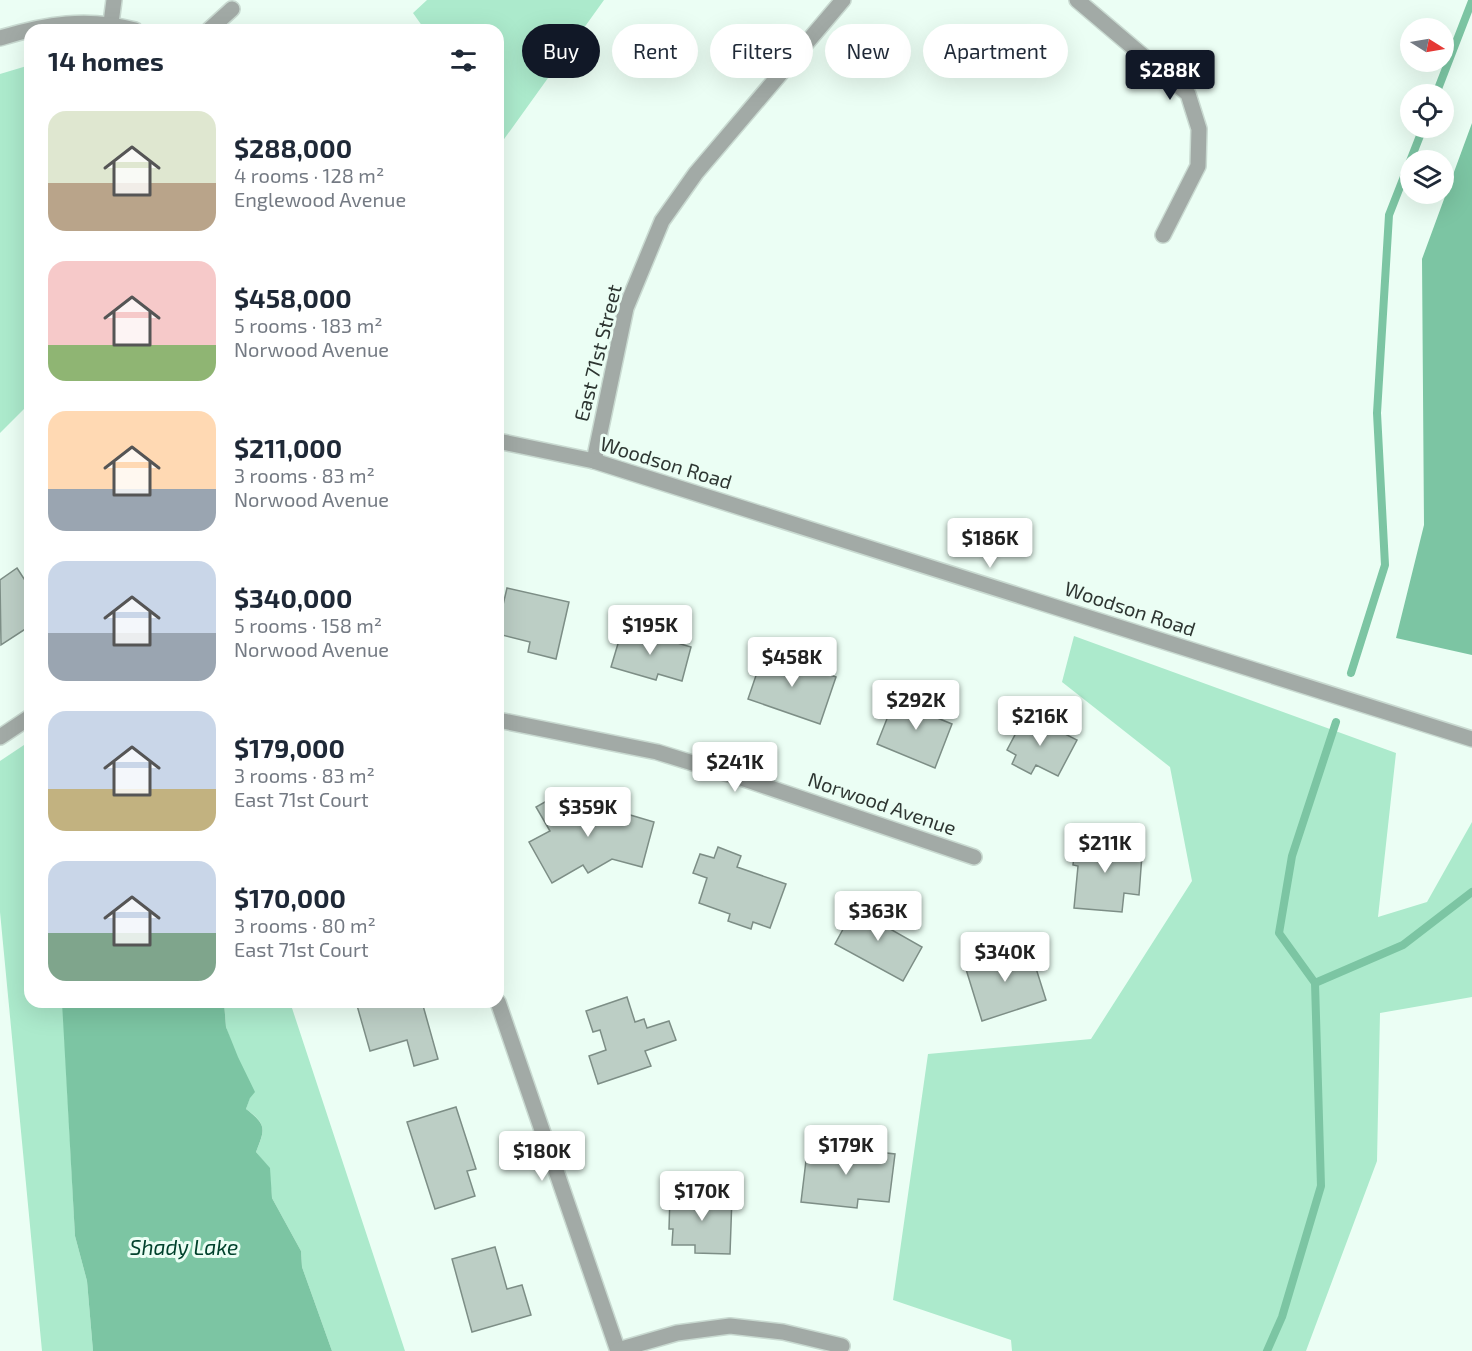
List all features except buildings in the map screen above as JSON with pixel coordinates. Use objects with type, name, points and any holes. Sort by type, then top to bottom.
[{"type":"street","points":[[111,23],[114,0]]},
{"type":"street","name":"East 71st Street","points":[[594,461],[626,308],[662,221],[696,173],[843,0]]},
{"type":"street","points":[[1077,0],[1188,94],[1199,129],[1198,166],[1163,235]]},
{"type":"street","points":[[216,24],[232,9]]},
{"type":"street","points":[[67,24],[84,22],[114,24]]},
{"type":"street","points":[[0,38],[24,30]]},
{"type":"street","name":"Woodson Road","points":[[504,442],[594,461],[1472,739]]},
{"type":"street","points":[[0,737],[24,721]]},
{"type":"street","name":"Norwood Avenue","points":[[504,721],[657,752],[974,857]]},
{"type":"street","points":[[500,1008],[618,1351],[677,1333],[730,1326],[783,1332],[842,1346]]},
{"type":"shaded area","points":[[427,0],[604,0],[587,24],[522,24],[522,78],[548,78],[504,139],[504,24],[421,24],[413,13]]},
{"type":"shaded area","points":[[24,67],[24,409],[0,433],[0,74]]},
{"type":"shaded area","points":[[1074,636],[1396,753],[1378,917],[1427,902],[1472,822],[1472,997],[1380,1013],[1377,1161],[1306,1351],[1012,1351],[1011,1340],[893,1300],[928,1054],[1091,1039],[1192,881],[1170,767],[1062,682]]},
{"type":"shaded area","points":[[24,745],[24,1008],[63,1008],[75,1236],[87,1281],[93,1351],[42,1351],[0,912],[0,761]]},
{"type":"shaded area","points":[[224,1008],[292,1008],[405,1351],[332,1351],[302,1267],[301,1251],[272,1198],[269,1168],[256,1152],[262,1133],[261,1123],[246,1109],[250,1097],[226,1027]]},
{"type":"water","points":[[1472,123],[1472,655],[1396,638],[1424,525],[1422,259],[1442,204],[1454,204],[1454,172]]},
{"type":"water","name":"Shady Lake","points":[[62,1008],[224,1008],[226,1027],[255,1092],[246,1109],[258,1119],[262,1128],[256,1152],[270,1168],[272,1198],[301,1251],[302,1267],[332,1351],[93,1351],[87,1281],[75,1236]]},
{"type":"waterway","points":[[1440,84],[1472,1]]},
{"type":"waterway","points":[[1351,673],[1385,565],[1377,413],[1389,215],[1419,138]]},
{"type":"waterway","points":[[1315,983],[1279,933],[1292,856],[1336,722]]},
{"type":"waterway","points":[[1267,1351],[1282,1317],[1321,1186],[1315,983],[1403,945],[1472,892]]}]
